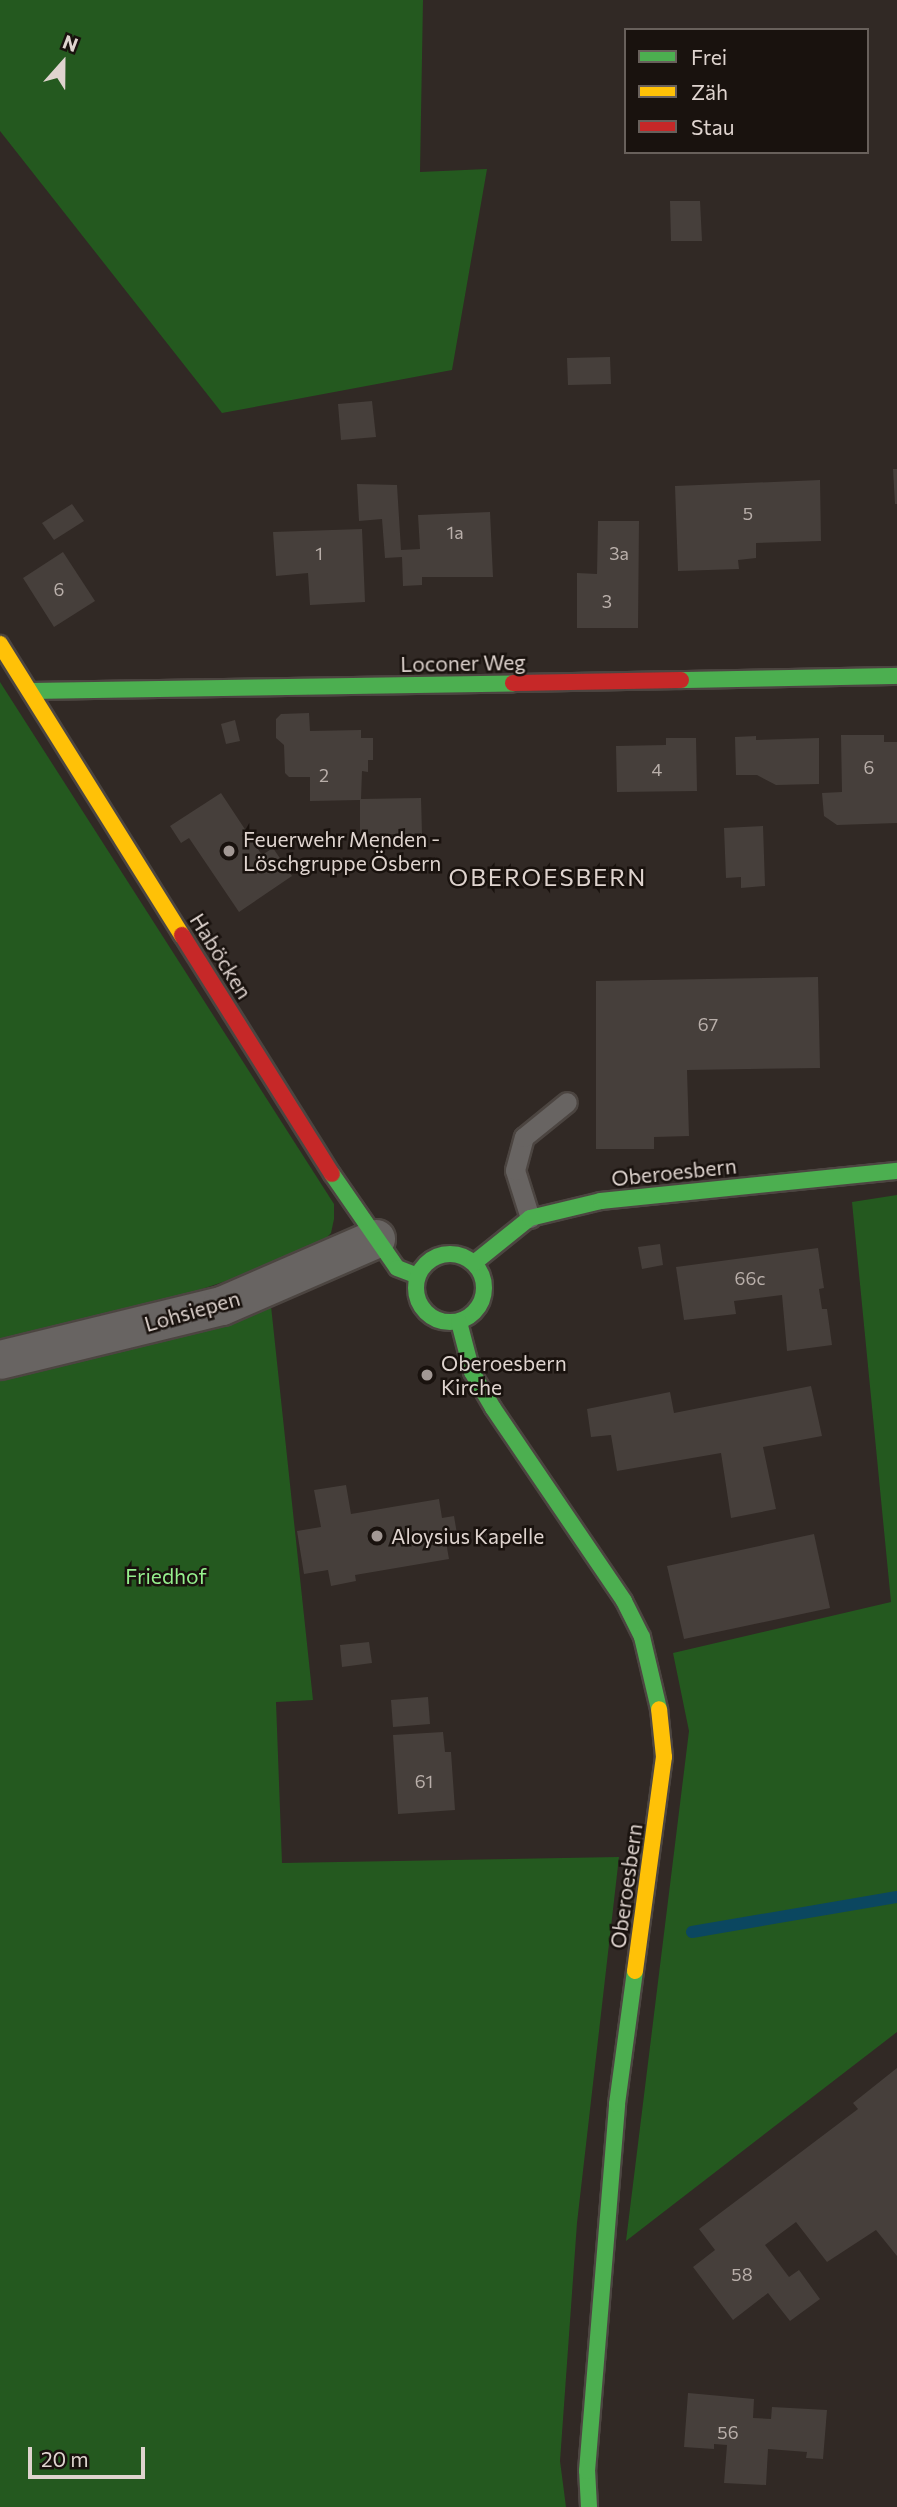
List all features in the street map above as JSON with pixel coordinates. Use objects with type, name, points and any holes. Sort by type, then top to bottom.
[{"type":"street","name":"Haböcken","points":[[0,644],[376,1239],[397,1268],[418,1276]]},
{"type":"street","name":"Loconer Weg","points":[[30,691],[897,676]]},
{"type":"street","name":"Oberoesbern","points":[[474,1263],[530,1217],[601,1201],[897,1171]]},
{"type":"street","name":"Lohsiepen","points":[[0,1360],[222,1306],[376,1239]]},
{"type":"street","points":[[448,1254],[474,1263],[481,1272],[483,1296],[477,1307],[459,1322],[428,1313],[417,1293],[418,1276],[424,1266],[448,1254]]},
{"type":"street","name":"Oberoesbern","points":[[459,1322],[472,1371],[493,1408],[624,1601],[642,1637],[657,1692],[664,1757],[617,2104],[587,2471],[589,2507]]},
{"type":"lane","points":[[530,1217],[515,1170],[524,1137],[567,1102]]},
{"type":"green space","points":[[0,0],[423,0],[420,172],[487,169],[452,370],[222,413],[0,131]]},
{"type":"green space","points":[[0,682],[334,1204],[334,1219],[331,1233],[313,1252],[181,1296],[0,1343]]},
{"type":"green space","points":[[897,1195],[897,2032],[626,2241],[689,1731],[673,1653],[891,1602],[852,1202]]},
{"type":"green space","name":"Friedhof","points":[[271,1306],[313,1700],[276,1702],[282,1863],[619,1857],[577,2223],[560,2461],[566,2507],[0,2507],[0,1373]]},
{"type":"building","points":[[670,201],[700,201],[702,241],[671,241]]},
{"type":"building","points":[[610,357],[611,384],[568,385],[567,358]]},
{"type":"building","points":[[372,401],[376,437],[341,440],[338,404]]},
{"type":"building","points":[[893,469],[897,469],[897,504],[895,504]]},
{"type":"building","points":[[820,480],[821,541],[756,543],[756,558],[738,560],[739,569],[678,571],[675,486]]},
{"type":"building","points":[[357,484],[397,485],[401,550],[420,549],[418,515],[490,512],[493,577],[422,577],[422,585],[403,586],[402,557],[385,558],[382,519],[359,521]]},
{"type":"building","points":[[72,504],[84,521],[54,540],[42,523]]},
{"type":"building","points":[[598,521],[639,521],[638,628],[577,628],[577,573],[597,574]]},
{"type":"building","points":[[362,529],[365,602],[310,605],[308,573],[276,576],[273,532]]},
{"type":"building","points":[[63,552],[95,601],[54,627],[23,578]]},
{"type":"building","points":[[309,713],[310,731],[361,730],[361,738],[373,738],[373,760],[368,760],[368,772],[362,771],[361,799],[421,798],[422,834],[360,834],[360,800],[310,801],[310,777],[289,777],[285,773],[284,745],[276,738],[276,719],[281,714]]},
{"type":"building","points":[[235,720],[240,741],[226,744],[221,724]]},
{"type":"building","points":[[841,735],[884,735],[884,742],[897,742],[897,823],[837,825],[824,816],[822,793],[842,792]]},
{"type":"building","points":[[756,736],[756,740],[819,738],[819,784],[776,785],[757,775],[736,775],[735,737]]},
{"type":"building","points":[[666,738],[696,738],[697,791],[617,792],[616,746],[666,745]]},
{"type":"building","name":"Feuerwehr Menden - Löschgruppe Ösbern","points":[[221,793],[262,855],[273,848],[292,876],[239,912],[189,838],[181,843],[170,826]]},
{"type":"building","points":[[763,826],[765,886],[741,888],[741,877],[726,878],[724,828]]},
{"type":"building","points":[[818,977],[820,1068],[687,1070],[689,1136],[654,1137],[654,1149],[596,1149],[596,981]]},
{"type":"building","points":[[660,1244],[663,1265],[642,1269],[638,1247]]},
{"type":"building","points":[[818,1248],[824,1288],[819,1289],[822,1309],[827,1309],[832,1345],[787,1351],[782,1295],[734,1301],[736,1314],[684,1320],[676,1267]]},
{"type":"building","points":[[811,1386],[822,1436],[763,1447],[776,1509],[731,1518],[721,1453],[617,1471],[611,1435],[591,1437],[587,1409],[670,1392],[674,1413]]},
{"type":"building","name":"Aloysius Kapelle","points":[[346,1485],[351,1514],[439,1499],[442,1518],[454,1516],[458,1540],[446,1542],[449,1559],[355,1575],[356,1581],[331,1586],[328,1570],[304,1574],[297,1531],[321,1527],[314,1490]]},
{"type":"building","points":[[814,1534],[830,1608],[684,1639],[667,1566]]},
{"type":"building","points":[[369,1642],[372,1663],[342,1667],[340,1645]]},
{"type":"building","points":[[428,1697],[430,1724],[393,1727],[391,1700]]},
{"type":"building","points":[[443,1732],[445,1752],[451,1752],[455,1810],[398,1814],[393,1735]]},
{"type":"building","points":[[897,2068],[897,2256],[876,2230],[827,2262],[796,2222],[765,2245],[789,2277],[799,2270],[820,2299],[790,2321],[768,2293],[733,2320],[693,2267],[715,2250],[699,2229],[858,2109],[853,2103]]},
{"type":"building","points":[[688,2393],[754,2399],[753,2418],[771,2419],[772,2407],[827,2410],[823,2459],[806,2458],[807,2452],[768,2449],[766,2485],[724,2483],[727,2445],[714,2444],[714,2449],[684,2447]]},
{"type":"waterway","points":[[692,1932],[897,1897]]},
{"type":"traffic: fast","points":[[681,680],[897,676]]},
{"type":"traffic: fast","points":[[30,691],[513,683]]},
{"type":"traffic: fast","points":[[474,1263],[530,1218],[601,1201],[897,1171]]},
{"type":"traffic: fast","points":[[332,1174],[397,1268],[418,1276]]},
{"type":"traffic: fast","points":[[450,1254],[463,1257],[474,1264],[481,1275],[484,1288],[481,1301],[474,1312],[463,1319],[450,1322],[437,1319],[426,1312],[419,1301],[416,1288],[419,1275],[426,1264],[437,1257],[450,1254]]},
{"type":"traffic: fast","points":[[459,1322],[472,1372],[493,1408],[624,1601],[642,1637],[659,1709]]},
{"type":"traffic: fast","points":[[589,2507],[587,2471],[617,2104],[635,1971]]},
{"type":"traffic: slow","points":[[0,644],[182,935]]},
{"type":"traffic: slow","points":[[635,1971],[664,1757],[659,1709]]},
{"type":"traffic: jam","points":[[513,683],[681,680]]},
{"type":"traffic: jam","points":[[182,935],[332,1174]]},
{"type":"place","name":"Feuerwehr Menden - Löschgruppe Ösbern","points":[[229,851]]},
{"type":"place","name":"Oberoesbern Kirche","points":[[427,1375]]},
{"type":"place","name":"Aloysius Kapelle","points":[[377,1536]]},
{"type":"district","name":"OBEROESBERN","points":[[548,877]]}]
